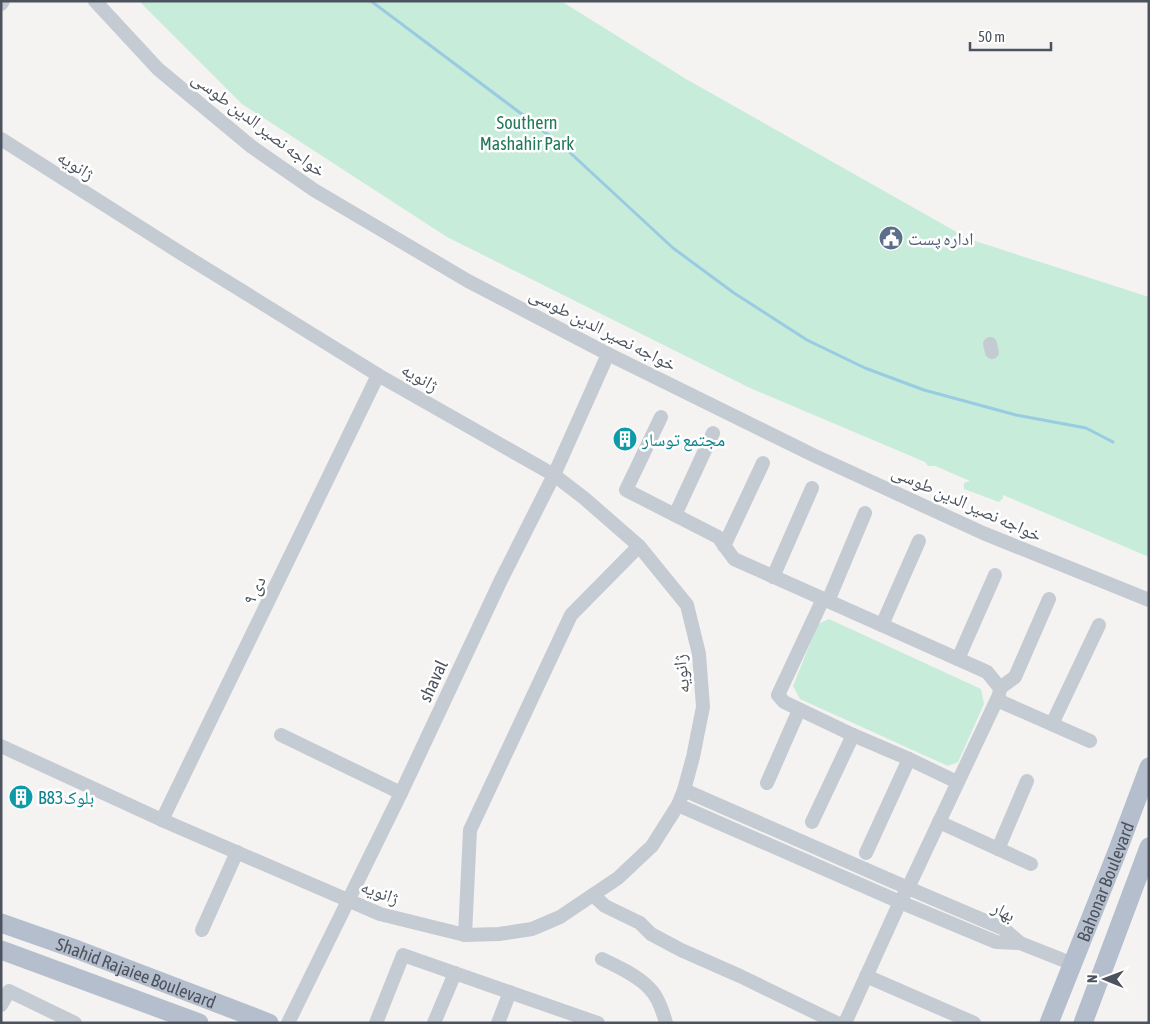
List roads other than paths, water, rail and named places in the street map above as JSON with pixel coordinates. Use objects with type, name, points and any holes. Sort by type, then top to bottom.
[{"type":"main road","name":"Bahonar Boulevard","points":[[1049,1023],[1118,852],[1149,767]]},
{"type":"main road","name":"Bahonar Boulevard","points":[[1083,1023],[1149,847]]},
{"type":"main road","name":"Shahid Rajaiee Boulevard","points":[[1,923],[269,1023]]},
{"type":"main road","name":"Shahid Rajaiee Boulevard","points":[[1,950],[199,1023]]},
{"type":"street","name":"خواجه نصیر الدین طوسی","points":[[95,1],[158,69],[252,147],[314,190],[468,280],[608,354],[813,455],[982,533],[1149,600]]},
{"type":"street","name":"ژانویه","points":[[1,139],[378,375],[554,475],[584,498],[639,546],[686,606],[699,654],[703,707],[684,790],[678,805],[652,846],[618,878],[560,917],[532,929],[499,934],[465,935],[380,914],[162,820],[1,746]]},
{"type":"street","name":"shaval","points":[[288,1023],[554,475],[608,354]]},
{"type":"street","name":"۹ دی","points":[[162,820],[378,375]]},
{"type":"street","points":[[661,417],[626,490],[718,537],[734,559],[988,672],[998,684],[998,694]]},
{"type":"street","points":[[675,515],[713,433]]},
{"type":"street","points":[[724,546],[763,463]]},
{"type":"street","points":[[773,577],[812,488]]},
{"type":"street","points":[[865,513],[826,600],[778,695],[784,702],[799,710],[957,782]]},
{"type":"street","points":[[882,625],[919,541]]},
{"type":"street","points":[[465,935],[470,830],[571,615],[639,546]]},
{"type":"street","points":[[958,659],[995,575]]},
{"type":"street","points":[[845,1023],[998,694],[1015,677],[1049,599]]},
{"type":"street","points":[[1052,724],[1099,625]]},
{"type":"street","points":[[998,694],[1052,724],[1090,741]]},
{"type":"street","points":[[767,782],[799,710]]},
{"type":"street","points":[[281,735],[401,793]]},
{"type":"street","points":[[812,822],[853,735]]},
{"type":"street","points":[[866,853],[909,759]]},
{"type":"street","points":[[998,849],[1027,782]]},
{"type":"street","name":"بهار","points":[[684,790],[1004,929],[1020,944]]},
{"type":"street","name":"بهار","points":[[678,805],[996,942],[1020,944]]},
{"type":"street","points":[[939,822],[1031,864]]},
{"type":"street","points":[[202,930],[237,852]]},
{"type":"street","points":[[593,895],[605,906],[640,922],[651,934],[658,938],[837,1023]]},
{"type":"street","points":[[1020,944],[1073,964]]},
{"type":"street","points":[[376,1023],[403,955],[510,992],[560,1017],[598,1023]]},
{"type":"street","points":[[602,959],[630,973],[650,988],[662,1009],[666,1023]]},
{"type":"street","points":[[434,1023],[455,972]]},
{"type":"street","points":[[866,976],[974,1023]]},
{"type":"street","points":[[1,1004],[9,991],[75,1023]]},
{"type":"street","points":[[498,1023],[510,992]]},
{"type":"waterway","points":[[371,1],[565,148],[673,248],[734,293],[807,340],[865,368],[924,390],[1016,415],[1086,428],[1113,442]]},
{"type":"place","name":"اداره پست","points":[[891,238]]},
{"type":"place","name":"مجتمع توسار","points":[[625,439]]},
{"type":"place","name":"B83بلوک","points":[[21,797]]},
{"type":"park label","name":"Southern Mashahir Park","points":[[527,132]]}]
